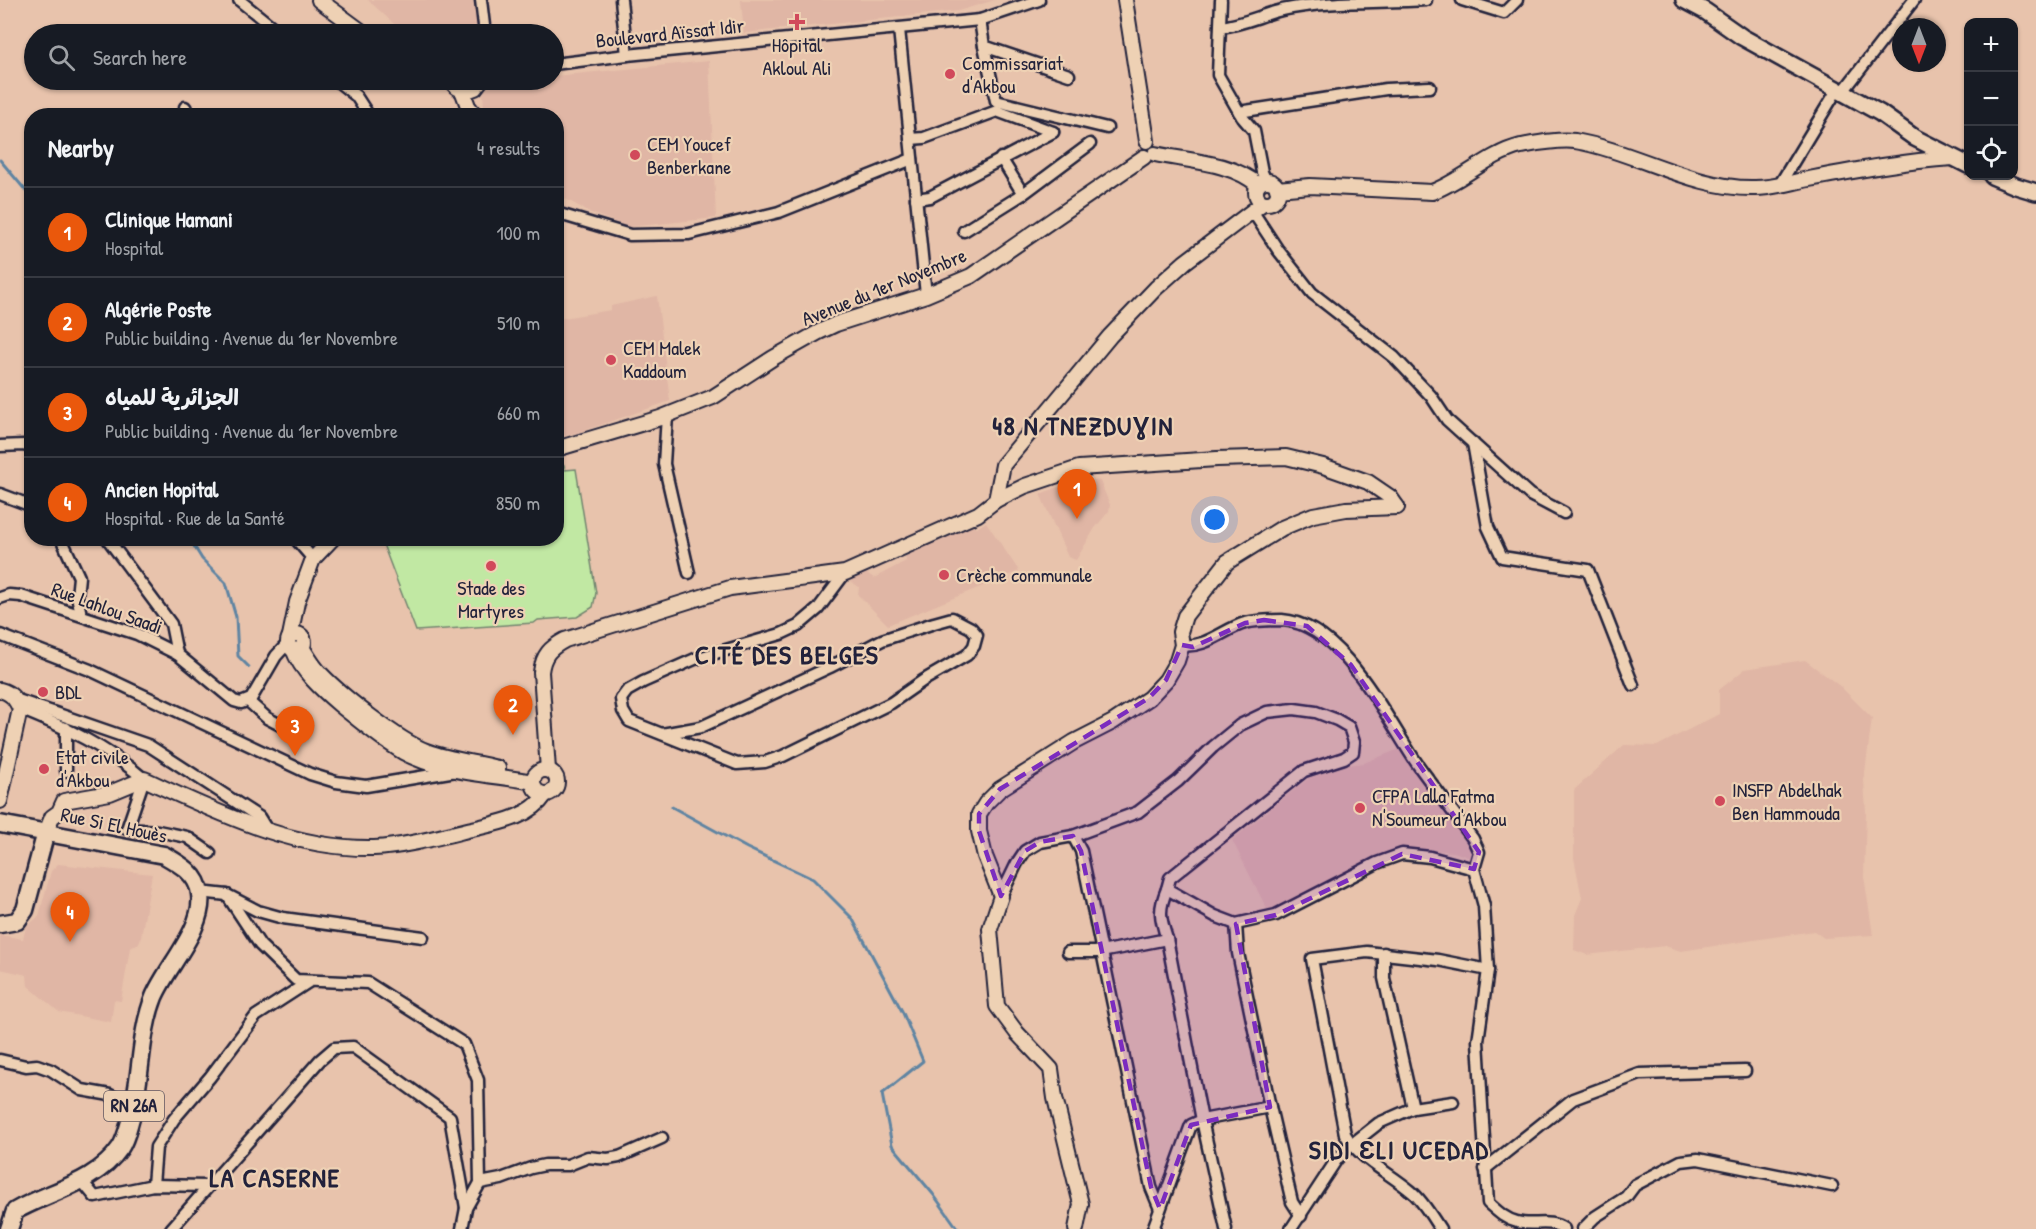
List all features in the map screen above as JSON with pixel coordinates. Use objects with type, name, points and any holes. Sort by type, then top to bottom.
[{"type":"main road","points":[[1684,0],[1705,11],[1742,37],[1881,113],[1915,138],[1964,163]]},
{"type":"main road","points":[[2002,180],[2036,192]]},
{"type":"main road","name":"Rue Si El Houès","points":[[0,824],[164,855],[191,873],[200,892]]},
{"type":"main road","points":[[0,924],[17,921],[25,910],[46,832]]},
{"type":"main road","name":"RN 26A","points":[[9,1229],[15,1211],[81,1180],[105,1164],[121,1147],[134,1106],[142,1044],[154,997],[192,931],[200,911],[200,892]]},
{"type":"street","points":[[239,0],[269,24]]},
{"type":"street","points":[[320,0],[352,24]]},
{"type":"street","points":[[481,0],[484,24]]},
{"type":"street","points":[[621,0],[627,55]]},
{"type":"street","name":"Boulevard Aïssat Idir","points":[[564,63],[980,20],[1018,3],[1039,0]]},
{"type":"street","points":[[1125,0],[1147,141],[1140,146],[1141,154],[1225,168],[1267,185],[1432,192],[1447,186],[1493,156],[1518,147],[1545,142],[1573,141],[1617,151],[1720,185],[1755,188],[1917,160],[1953,158]]},
{"type":"street","points":[[996,500],[1002,465],[1110,336],[1156,288],[1185,262],[1258,208],[1276,199],[1262,172],[1254,131],[1239,112],[1218,75],[1221,0]]},
{"type":"street","points":[[1220,27],[1235,26],[1282,10],[1337,2],[1426,0]]},
{"type":"street","points":[[1462,0],[1504,13],[1517,0]]},
{"type":"street","points":[[1780,184],[1839,91],[1914,0]]},
{"type":"street","points":[[980,20],[996,101],[1107,128]]},
{"type":"street","points":[[899,29],[926,295]]},
{"type":"street","points":[[984,46],[1069,75]]},
{"type":"street","points":[[1239,112],[1386,89],[1430,87]]},
{"type":"street","points":[[348,90],[356,96],[364,108]]},
{"type":"street","points":[[462,90],[470,108]]},
{"type":"street","points":[[910,139],[924,138],[997,111],[1053,132],[930,197],[916,199]]},
{"type":"street","points":[[964,231],[1023,194],[1090,144]]},
{"type":"street","name":"Avenue du 1er Novembre","points":[[564,447],[667,415],[713,397],[773,358],[828,328],[926,295],[971,276],[1150,155]]},
{"type":"street","points":[[1001,158],[1023,194]]},
{"type":"street","points":[[564,215],[630,235],[689,234],[778,212],[912,159]]},
{"type":"street","points":[[1267,185],[1255,194],[1258,208],[1278,250],[1312,293],[1394,357],[1431,396],[1447,420],[1530,495],[1564,513]]},
{"type":"street","points":[[667,415],[664,464],[689,573]]},
{"type":"street","points":[[1473,443],[1488,527],[1502,557],[1587,570],[1633,685]]},
{"type":"street","points":[[0,446],[24,446]]},
{"type":"street","points":[[545,795],[537,792],[541,672],[543,658],[553,647],[565,640],[730,588],[845,573],[978,514],[996,500],[1025,486],[1079,468],[1286,457],[1323,466],[1368,482],[1390,497],[1397,507],[1346,509],[1313,516],[1282,528],[1227,562],[1185,616],[1180,632],[1182,645],[1177,661],[1166,680],[1149,698],[1113,722],[1038,764],[1000,789],[986,803],[979,814],[979,831],[985,856],[1001,896]]},
{"type":"street","points":[[0,494],[24,503]]},
{"type":"street","points":[[65,546],[79,577],[77,596],[81,615]]},
{"type":"street","points":[[113,546],[171,624],[177,654]]},
{"type":"street","points":[[302,546],[313,559]]},
{"type":"street","points":[[0,690],[9,693],[17,704],[108,752],[144,779],[252,827],[312,842],[343,847],[377,848],[500,822],[525,813],[545,795],[553,793],[557,786],[555,774],[539,776],[459,770],[420,759],[393,745],[328,694],[301,665],[294,643],[300,591],[313,559],[325,546]]},
{"type":"street","points":[[662,734],[700,727],[830,667],[882,640],[934,623],[952,618],[971,628],[977,635],[974,646],[967,655],[924,680],[891,703],[774,759],[737,764],[629,721],[623,711],[621,699],[627,691],[695,659],[781,634],[798,626],[818,609],[845,573]]},
{"type":"street","name":"Rue Lahlou Saadi","points":[[0,598],[9,595],[21,596],[137,634],[177,654],[234,701],[241,703],[248,701],[267,718],[284,727]]},
{"type":"street","points":[[1182,645],[1193,647],[1245,623],[1264,620],[1285,620],[1307,626],[1320,633],[1351,665],[1418,764],[1473,838],[1479,852],[1474,869],[1484,906],[1488,970],[1478,1041],[1488,1203],[1501,1215],[1518,1223],[1557,1223],[1564,1229]]},
{"type":"street","points":[[0,635],[90,670],[310,774],[336,782],[366,786],[459,770]]},
{"type":"street","points":[[294,643],[331,684],[409,743],[424,751],[442,756],[539,776]]},
{"type":"street","points":[[248,701],[276,656],[294,643]]},
{"type":"street","points":[[0,801],[17,704]]},
{"type":"street","points":[[17,704],[148,746],[259,817],[267,830]]},
{"type":"street","points":[[1076,1229],[1081,1204],[1055,1098],[1052,1069],[1017,1033],[998,1006],[990,929],[1001,896],[1025,851],[1040,842],[1073,836],[1138,812],[1178,781],[1240,724],[1267,712],[1294,709],[1316,712],[1338,720],[1349,727],[1354,742],[1353,752],[1344,758],[1304,771],[1170,879],[1160,905],[1161,921],[1167,939],[1226,1229]]},
{"type":"street","points":[[66,728],[66,771]]},
{"type":"street","points":[[46,832],[52,817],[59,812],[64,801],[110,793],[144,779]]},
{"type":"street","points":[[144,779],[127,830],[158,831],[187,837],[210,853]]},
{"type":"street","points":[[1073,836],[1081,851],[1150,1187],[1160,1209]]},
{"type":"street","points":[[1167,889],[1215,916],[1236,924],[1276,915],[1377,863],[1402,854],[1430,857],[1474,869]]},
{"type":"street","points":[[200,892],[226,895],[258,911],[283,918],[423,937]]},
{"type":"street","points":[[226,895],[260,945],[296,980],[368,983],[464,1044],[478,1080],[480,1184],[466,1208],[462,1229]]},
{"type":"street","points":[[1236,924],[1238,953],[1270,1107],[1292,1202],[1301,1216]]},
{"type":"street","points":[[1068,952],[1101,952],[1167,939]]},
{"type":"street","points":[[1440,1229],[1413,1193],[1351,1145],[1345,1134],[1312,959],[1366,952],[1384,953],[1438,960],[1488,970]]},
{"type":"street","points":[[1384,953],[1384,978],[1413,1108]]},
{"type":"street","points":[[153,1185],[156,1148],[174,1119],[210,1077],[256,1016],[310,981]]},
{"type":"street","points":[[171,1229],[320,1059],[334,1048],[353,1047],[450,1117],[466,1208]]},
{"type":"street","points":[[0,1060],[27,1066],[37,1065],[51,1070],[82,1090],[110,1095],[134,1106]]},
{"type":"street","points":[[1485,1169],[1573,1099],[1640,1074],[1745,1071]]},
{"type":"street","points":[[1291,1229],[1337,1159],[1351,1145],[1380,1123],[1413,1108],[1453,1102]]},
{"type":"street","points":[[1153,1229],[1191,1125],[1202,1120],[1270,1107]]},
{"type":"street","points":[[480,1184],[545,1165],[568,1165],[588,1158],[619,1158],[662,1138]]},
{"type":"street","points":[[1583,1229],[1595,1216],[1626,1197],[1635,1185],[1682,1161],[1698,1159],[1832,1186]]},
{"type":"street","points":[[81,1180],[95,1197],[153,1185],[207,1186]]},
{"type":"highlighted area","points":[[1264,620],[1307,626],[1351,665],[1479,852],[1474,869],[1402,854],[1276,915],[1236,924],[1270,1107],[1191,1125],[1160,1209],[1151,1187],[1081,851],[1073,836],[1040,842],[1025,851],[1001,896],[979,831],[979,814],[1000,789],[1149,698],[1166,680],[1182,645],[1193,647],[1245,623]]},
{"type":"shaded area","points":[[368,0],[473,0],[477,24],[394,24]]},
{"type":"shaded area","name":"Hôpital Akloul Ali","points":[[741,0],[995,0],[958,11],[744,33]]},
{"type":"shaded area","name":"CEM Youcef Benberkane","points":[[709,61],[716,218],[628,227],[591,213],[564,198],[564,108],[484,108],[483,94],[485,90],[564,90],[564,75]]},
{"type":"shaded area","name":"CEM Malek Kaddoum","points":[[657,296],[670,401],[564,436],[564,318],[611,310],[611,306]]},
{"type":"shaded area","points":[[1083,478],[1100,481],[1110,505],[1109,511],[1095,528],[1076,560],[1068,557],[1040,494]]},
{"type":"shaded area","name":"Crèche communale","points":[[986,522],[1019,571],[888,625],[858,595],[859,587],[849,580],[865,572],[874,578],[906,561],[905,555],[968,525],[977,528]]},
{"type":"shaded area","name":"INSFP Abdelhak Ben Hammouda","points":[[1805,660],[1841,687],[1872,718],[1864,780],[1866,812],[1864,876],[1873,935],[1824,938],[1814,931],[1681,951],[1665,946],[1587,955],[1574,950],[1575,915],[1582,898],[1574,858],[1574,790],[1624,745],[1657,746],[1719,714],[1719,690],[1745,669]]},
{"type":"shaded area","name":"CFPA Lalla Fatma N'Soumeur d'Akbou","points":[[1402,748],[1473,839],[1474,859],[1454,852],[1405,848],[1271,917],[1232,840],[1309,778],[1348,765],[1364,763]]},
{"type":"shaded area","points":[[58,864],[152,874],[141,937],[139,944],[130,948],[121,1001],[114,1000],[111,1022],[59,1012],[28,986],[27,975],[0,969],[0,935],[23,939],[26,927],[39,916],[51,871]]},
{"type":"green space","name":"Stade des Martyres","points":[[564,465],[565,470],[576,469],[596,593],[593,607],[577,617],[538,620],[534,623],[416,631],[384,546],[564,546]]},
{"type":"waterway","points":[[0,160],[24,188]]},
{"type":"waterway","points":[[194,546],[202,559],[226,583],[236,617],[238,656],[249,667]]},
{"type":"waterway","points":[[672,807],[747,848],[813,879],[852,918],[903,1013],[923,1061],[882,1094],[892,1145],[933,1194],[958,1229]]},
{"type":"place","name":"Hôpital Akloul Ali","points":[[797,22]]},
{"type":"place","name":"Commissariat d'Akbou","points":[[950,74]]},
{"type":"place","name":"CEM Youcef Benberkane","points":[[635,155]]},
{"type":"place","name":"CEM Malek Kaddoum","points":[[611,360]]},
{"type":"place","name":"Clinique Hamani","points":[[1077,519]]},
{"type":"place","name":"Stade des Martyres","points":[[491,566]]},
{"type":"place","name":"Crèche communale","points":[[944,575]]},
{"type":"place","name":"BDL","points":[[43,692]]},
{"type":"place","name":"Algérie Poste","points":[[513,735]]},
{"type":"place","name":"الجزائرية للمياه","points":[[295,756]]},
{"type":"place","name":"Etat civile d'Akbou","points":[[44,769]]},
{"type":"place","name":"INSFP Abdelhak Ben Hammouda","points":[[1720,801]]},
{"type":"place","name":"CFPA Lalla Fatma N'Soumeur d'Akbou","points":[[1360,808]]},
{"type":"place","name":"Ancien Hopital","points":[[70,942]]},
{"type":"district","name":"48 N TNEZDUƔIN","points":[[1083,426]]},
{"type":"district","name":"CITÉ DES BELGES","points":[[787,655]]},
{"type":"district","name":"SIDI ƐLI UCEDAD","points":[[1399,1150]]},
{"type":"district","name":"LA CASERNE","points":[[275,1178]]}]
